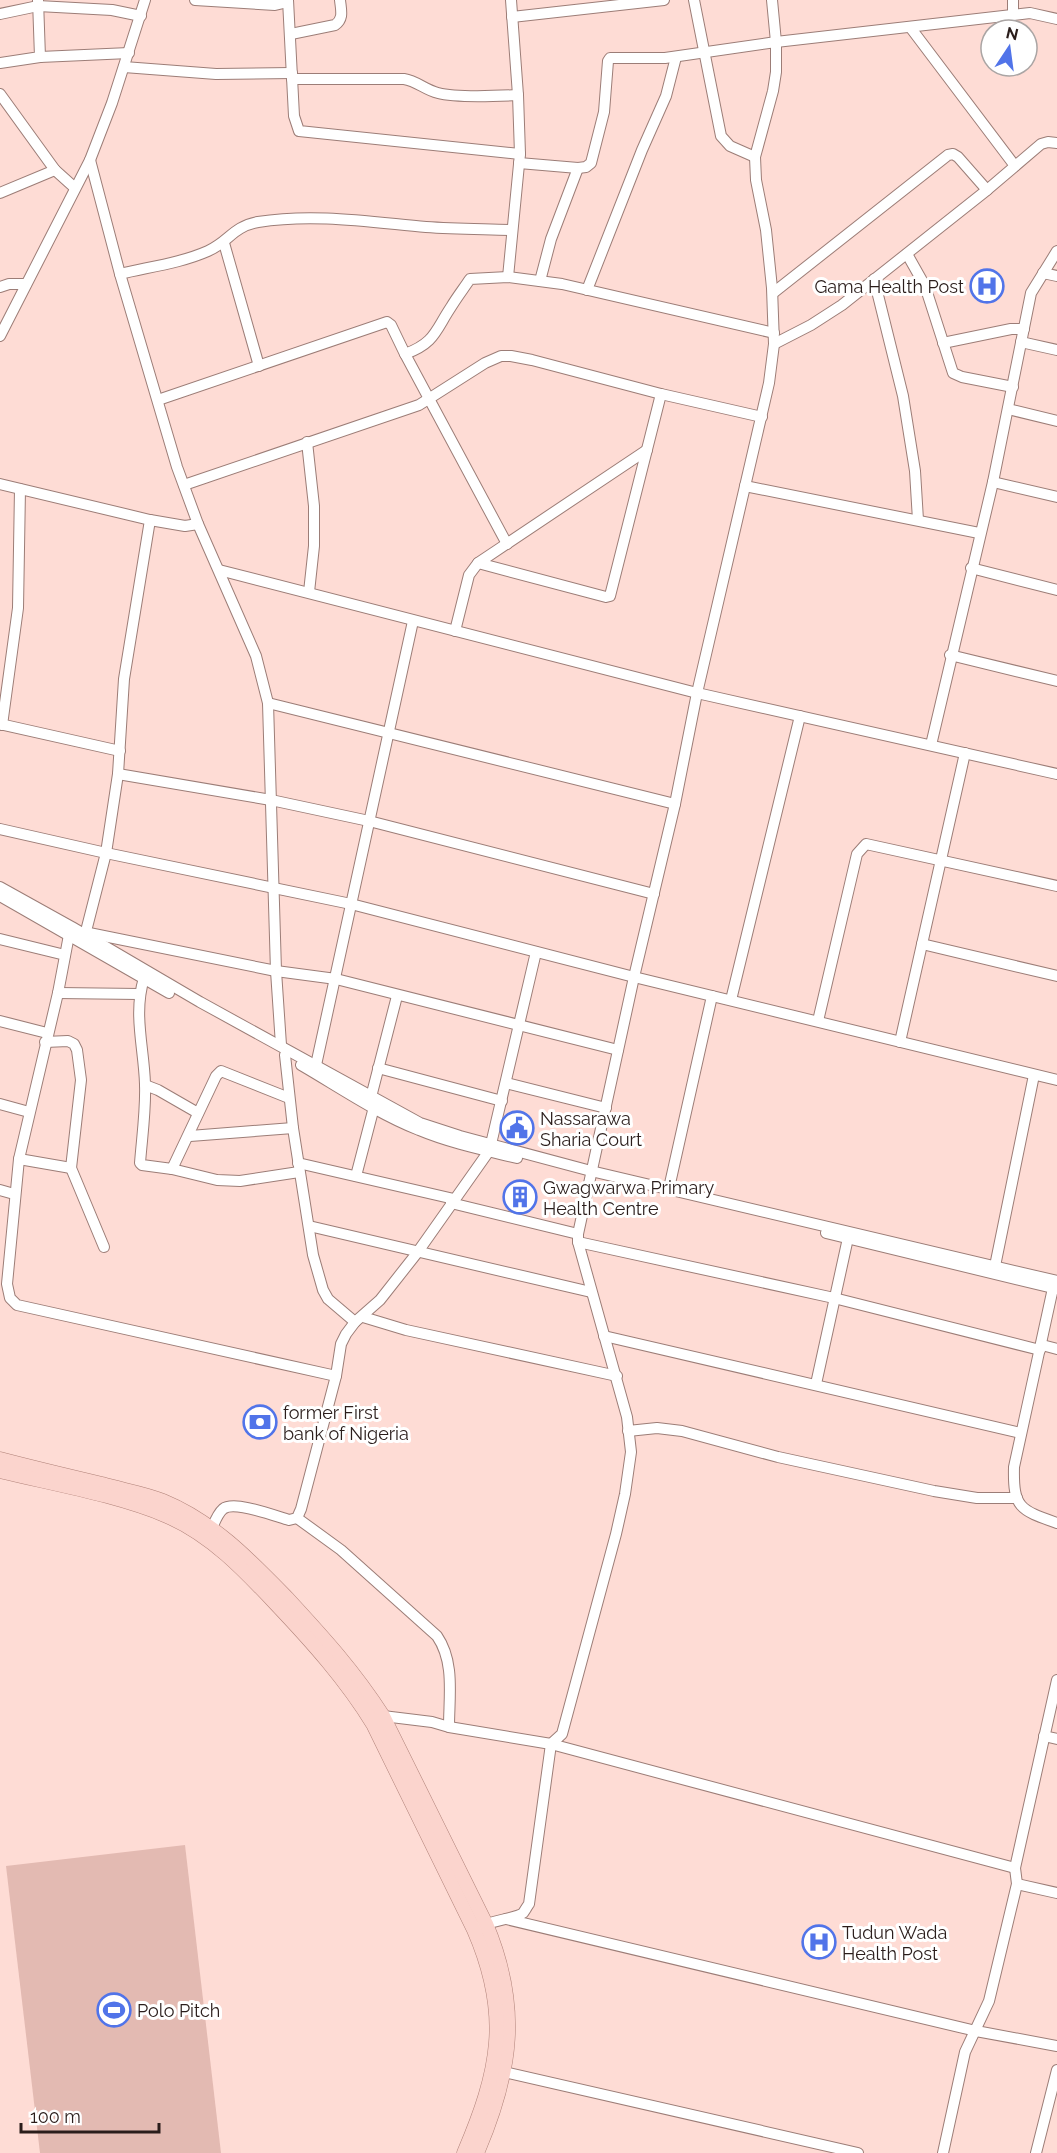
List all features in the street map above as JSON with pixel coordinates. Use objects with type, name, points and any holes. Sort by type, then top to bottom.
[{"type":"main road","points":[[0,1459],[141,1494],[185,1511],[210,1534],[321,1651],[358,1700],[374,1724],[480,1927],[497,1955],[508,2004],[508,2044],[504,2072],[493,2113],[464,2153]]},
{"type":"main road","points":[[0,1471],[149,1510],[210,1534],[257,1567],[351,1669],[382,1716],[480,1927],[484,1955],[491,1978],[497,2030],[492,2078],[478,2135],[477,2153]]},
{"type":"street","points":[[0,336],[90,160],[146,0]]},
{"type":"street","points":[[195,0],[275,5],[288,1],[294,116],[299,131],[578,168],[586,167],[591,162],[596,149],[604,112],[610,58],[676,57],[776,42],[1013,15],[1037,14],[1057,19]]},
{"type":"street","points":[[291,34],[335,25],[342,15],[340,0]]},
{"type":"street","points":[[508,277],[519,159],[518,95],[511,0]]},
{"type":"street","points":[[512,17],[664,0]]},
{"type":"street","points":[[694,0],[721,136],[730,146],[754,158]]},
{"type":"street","points":[[480,1927],[503,1918],[519,1915],[529,1904],[551,1744],[562,1734],[625,1494],[631,1452],[627,1417],[578,1238],[634,977],[675,804],[697,693],[762,417],[774,339],[766,230],[754,158],[775,82],[776,42],[772,0]]},
{"type":"street","points":[[1013,0],[1013,15]]},
{"type":"street","points":[[0,14],[38,3],[112,10],[141,16]]},
{"type":"street","points":[[38,3],[40,57]]},
{"type":"street","points":[[910,27],[1015,166]]},
{"type":"street","points":[[0,63],[40,57],[129,53]]},
{"type":"street","points":[[586,290],[666,96],[676,57]]},
{"type":"street","points":[[124,67],[216,74],[404,79],[415,81],[428,90],[441,94],[518,95]]},
{"type":"street","points":[[0,94],[55,170],[75,188]]},
{"type":"street","points":[[405,354],[418,349],[435,336],[470,279],[508,277],[586,290],[774,339],[812,325],[842,305],[1041,144],[1057,143]]},
{"type":"street","points":[[772,293],[948,155],[953,154],[962,160],[987,190]]},
{"type":"street","points":[[90,160],[120,274],[184,485],[198,524],[256,656],[268,702],[276,971],[283,1050],[292,1128],[313,1255],[323,1290],[328,1299],[359,1319],[617,1376]]},
{"type":"street","points":[[540,281],[551,240],[578,168]]},
{"type":"street","points":[[0,193],[55,170]]},
{"type":"street","points":[[120,274],[193,256],[224,243],[241,226],[259,222],[311,218],[427,227],[512,230]]},
{"type":"street","points":[[224,243],[259,366]]},
{"type":"street","points":[[931,745],[950,655],[993,482],[1033,288],[1057,251]]},
{"type":"street","points":[[907,254],[925,286],[953,373],[1013,387]]},
{"type":"street","points":[[1043,273],[1057,276]]},
{"type":"street","points":[[874,279],[903,396],[915,471],[918,520]]},
{"type":"street","points":[[0,287],[9,284],[26,284]]},
{"type":"street","points":[[158,400],[387,322],[391,325],[507,544]]},
{"type":"street","points":[[944,343],[1011,329],[1024,329]]},
{"type":"street","points":[[1021,342],[1057,350]]},
{"type":"street","points":[[184,485],[419,405],[501,356],[511,356],[762,417]]},
{"type":"street","points":[[478,563],[606,597],[610,596],[661,394]]},
{"type":"street","points":[[1008,409],[1057,421]]},
{"type":"street","points":[[307,442],[314,507],[314,546],[309,591]]},
{"type":"street","points":[[455,631],[469,575],[478,563],[647,450]]},
{"type":"street","points":[[993,482],[1057,497]]},
{"type":"street","points":[[0,484],[150,520],[185,526],[198,524]]},
{"type":"street","points":[[745,486],[979,533]]},
{"type":"street","points":[[20,489],[18,608],[1,725],[120,751]]},
{"type":"street","points":[[84,936],[106,853],[118,774],[124,679],[150,520]]},
{"type":"street","points":[[971,568],[1057,590]]},
{"type":"street","points":[[219,570],[309,591],[413,621],[697,693],[1057,774]]},
{"type":"street","points":[[316,1065],[413,621]]},
{"type":"street","points":[[950,655],[1057,681]]},
{"type":"street","points":[[268,702],[675,804]]},
{"type":"street","points":[[731,1000],[800,716]]},
{"type":"street","points":[[900,1042],[965,753]]},
{"type":"street","points":[[118,774],[271,800],[369,821],[654,894]]},
{"type":"street","points":[[0,828],[106,853],[351,904],[634,977],[1057,1080]]},
{"type":"street","points":[[818,1021],[860,849],[866,844],[1057,886]]},
{"type":"street","points":[[0,888],[373,1102]]},
{"type":"street","points":[[0,896],[69,935],[276,971],[336,979],[618,1050]]},
{"type":"street","points":[[69,935],[58,993],[19,1159],[4,1283],[10,1298],[17,1305],[336,1376]]},
{"type":"street","points":[[84,936],[144,978],[316,1065],[417,1130],[848,1238],[994,1269]]},
{"type":"street","points":[[0,939],[65,955]]},
{"type":"street","points":[[922,944],[1057,975]]},
{"type":"street","points":[[297,1518],[336,1376],[341,1344],[346,1334],[380,1300],[417,1252],[490,1147],[536,952]]},
{"type":"street","points":[[144,978],[139,994],[138,1010],[145,1085],[140,1163],[144,1167],[172,1169],[217,1180],[240,1181],[299,1168],[356,1176],[578,1238],[1041,1348],[1057,1349]]},
{"type":"street","points":[[58,993],[139,994]]},
{"type":"street","points":[[356,1176],[373,1102],[378,1068],[397,996]]},
{"type":"street","points":[[669,1188],[712,996]]},
{"type":"street","points":[[0,1022],[46,1038],[68,1041],[74,1044],[77,1050],[81,1080],[71,1168],[104,1247]]},
{"type":"street","points":[[378,1068],[502,1101]]},
{"type":"street","points":[[172,1169],[216,1076],[221,1071],[289,1098]]},
{"type":"street","points":[[994,1269],[1034,1075]]},
{"type":"street","points":[[506,1083],[606,1108]]},
{"type":"street","points":[[145,1085],[158,1089],[198,1113]]},
{"type":"street","points":[[0,1104],[29,1112]]},
{"type":"street","points":[[189,1136],[292,1128]]},
{"type":"street","points":[[19,1159],[71,1168]]},
{"type":"street","points":[[590,1174],[669,1188],[1056,1286],[1021,1433],[1014,1467],[1014,1487],[1018,1503],[1028,1513],[1057,1523]]},
{"type":"street","points":[[0,1190],[14,1194]]},
{"type":"street","points":[[309,1226],[591,1292]]},
{"type":"street","points":[[816,1384],[848,1238]]},
{"type":"street","points":[[604,1336],[1021,1433]]},
{"type":"street","points":[[628,1431],[657,1428],[682,1431],[778,1457],[934,1491],[977,1498],[1017,1498]]},
{"type":"street","points":[[210,1534],[220,1512],[226,1507],[236,1505],[289,1520],[297,1518]]},
{"type":"street","points":[[297,1518],[341,1550],[437,1636],[445,1647],[450,1668],[448,1727]]},
{"type":"street","points":[[943,2153],[965,2052],[989,2001],[1017,1884],[1015,1868],[1057,1680]]},
{"type":"street","points":[[382,1716],[432,1722],[448,1727],[551,1744],[1015,1868]]},
{"type":"street","points":[[1044,1736],[1057,1739]]},
{"type":"street","points":[[1017,1884],[1057,1893]]},
{"type":"street","points":[[503,1918],[976,2031],[1057,2046]]},
{"type":"street","points":[[1036,2153],[1057,2070]]},
{"type":"street","points":[[504,2072],[858,2153]]},
{"type":"shaded area","name":"Polo Pitch","points":[[185,1845],[221,2153],[40,2153],[6,1866]]},
{"type":"place","name":"Gama Health Post","points":[[987,286]]},
{"type":"place","name":"Nassarawa Sharia Court","points":[[517,1128]]},
{"type":"place","name":"Gwagwarwa Primary Health Centre","points":[[520,1197]]},
{"type":"place","name":"former First bank of Nigeria","points":[[260,1422]]},
{"type":"place","name":"Tudun Wada Health Post","points":[[819,1942]]},
{"type":"place","name":"Polo Pitch","points":[[114,2010]]}]
